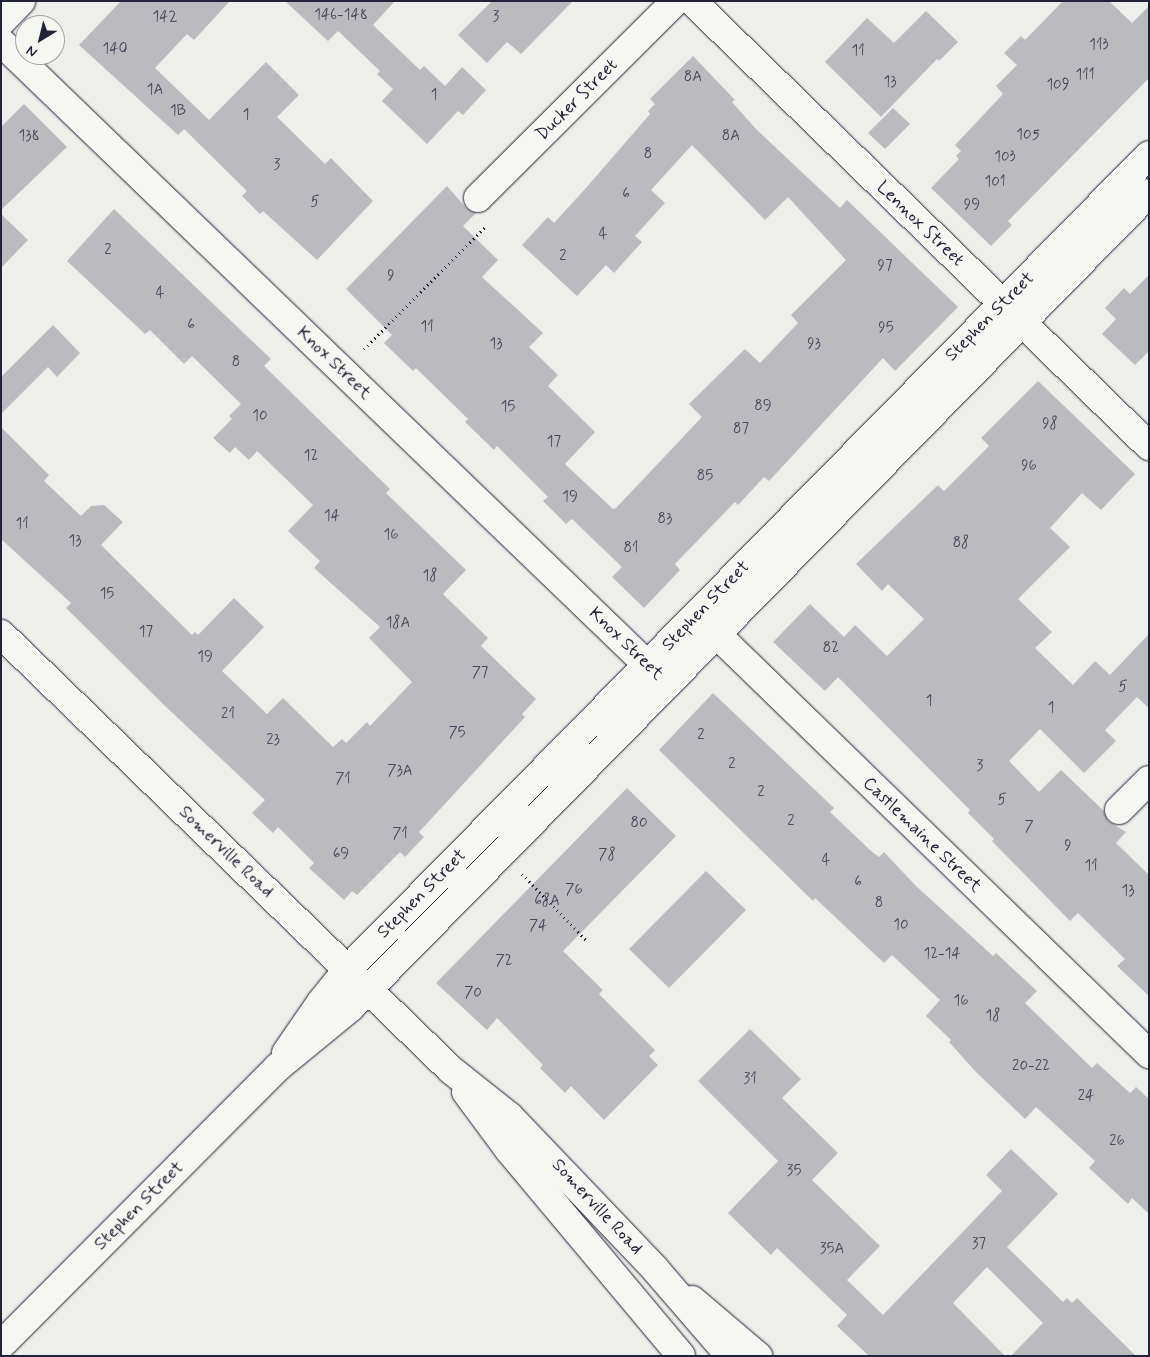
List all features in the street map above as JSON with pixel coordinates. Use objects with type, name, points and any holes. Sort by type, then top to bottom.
[{"type":"street","points":[[1,22],[21,1]]},
{"type":"street","name":"Ducker Street","points":[[478,198],[676,1]]},
{"type":"street","name":"Lennox Street","points":[[692,1],[1149,446]]},
{"type":"street","name":"Knox Street","points":[[1,42],[658,675]]},
{"type":"street","name":"Stephen Street","points":[[1,1345],[278,1067],[325,1031],[367,990],[501,852],[658,675],[706,624],[1012,314],[1149,156]]},
{"type":"street","name":"Stephen Street","points":[[1012,314],[1149,193]]},
{"type":"street","name":"Castlemaine Street","points":[[706,624],[1149,1054]]},
{"type":"street","name":"Somerville Road","points":[[1,634],[451,1070],[509,1116],[655,1269],[730,1356]]},
{"type":"street","name":"Stephen Street","points":[[278,1067],[308,1020],[347,970],[658,675]]},
{"type":"street","points":[[1118,810],[1149,780]]},
{"type":"street","name":"Somerville Road","points":[[451,1070],[509,1150],[680,1356]]},
{"type":"street","points":[[655,1269],[758,1356]]},
{"type":"path","points":[[364,349],[495,216],[478,198]]},
{"type":"path","points":[[501,852],[586,940]]},
{"type":"building","points":[[121,1],[230,1],[194,40],[187,34],[155,68],[209,120],[266,62],[299,95],[277,117],[325,164],[331,158],[373,201],[317,260],[263,211],[260,214],[242,196],[247,191],[184,129],[178,135],[79,45]]},
{"type":"building","points":[[285,1],[395,1],[373,25],[420,70],[424,66],[445,86],[462,67],[486,90],[463,115],[458,111],[427,144],[382,101],[393,89],[377,74],[380,71],[338,31],[328,41]]},
{"type":"building","points":[[492,1],[573,1],[521,54],[507,42],[487,63],[458,35]]},
{"type":"building","points":[[1063,1],[1109,1],[1132,23],[1149,6],[1149,78],[1008,221],[1012,225],[991,246],[931,188],[959,159],[956,156],[961,151],[955,145],[1003,94],[996,86],[1017,65],[1004,53],[1021,36],[1025,40]]},
{"type":"building","points":[[926,11],[958,42],[939,61],[937,59],[881,117],[825,62],[867,18],[894,43]]},
{"type":"building","points":[[693,56],[735,100],[732,102],[756,129],[840,208],[847,200],[958,307],[895,371],[883,358],[769,481],[764,477],[738,505],[735,502],[675,564],[680,570],[644,608],[612,577],[622,567],[572,519],[566,524],[543,501],[548,497],[497,446],[494,450],[465,422],[468,419],[416,368],[413,371],[384,343],[392,335],[346,289],[447,186],[467,209],[476,213],[463,226],[498,260],[482,277],[543,333],[529,347],[558,375],[548,386],[595,432],[565,464],[613,509],[616,508],[702,417],[689,404],[745,349],[760,363],[798,323],[791,315],[846,260],[788,197],[765,220],[692,145],[651,190],[665,203],[635,236],[642,242],[614,273],[606,265],[577,296],[522,245],[548,217],[554,223],[586,188],[650,114],[648,111],[655,104],[650,99]]},
{"type":"building","points":[[24,104],[67,147],[1,210],[1,127]]},
{"type":"building","points":[[893,108],[910,124],[885,149],[868,133]]},
{"type":"building","points":[[114,209],[271,359],[264,366],[390,489],[386,493],[466,570],[443,594],[488,638],[481,646],[536,699],[522,714],[525,717],[419,832],[424,837],[405,857],[400,852],[357,895],[352,891],[344,900],[309,868],[314,863],[278,827],[273,833],[252,813],[265,800],[164,705],[66,608],[71,603],[1,539],[1,427],[49,475],[44,481],[81,516],[91,506],[104,505],[123,522],[101,545],[192,635],[195,632],[198,635],[234,598],[264,627],[222,671],[267,714],[283,698],[333,747],[342,739],[346,743],[367,722],[370,726],[412,682],[369,638],[380,627],[314,568],[320,561],[288,531],[313,505],[257,451],[249,460],[235,447],[230,453],[213,438],[232,419],[229,416],[241,404],[192,356],[184,364],[150,330],[145,334],[67,261]]},
{"type":"building","points":[[1,214],[28,240],[1,268]]},
{"type":"building","points":[[1149,275],[1149,351],[1135,365],[1102,334],[1116,319],[1105,308],[1124,288],[1130,294]]},
{"type":"building","points":[[53,325],[80,353],[57,377],[48,367],[1,414],[1,377]]},
{"type":"building","points":[[1038,381],[1135,474],[1101,510],[1082,493],[1050,528],[1070,547],[1018,599],[1052,632],[1035,648],[1073,685],[1095,661],[1110,675],[1149,634],[1149,708],[1137,697],[1105,730],[1116,741],[1084,773],[1040,729],[1009,761],[1039,792],[1061,770],[1104,811],[1108,821],[1126,832],[1116,843],[1149,875],[1149,996],[1117,966],[1125,959],[1078,913],[1070,921],[992,841],[994,839],[968,813],[970,810],[838,677],[825,691],[773,642],[810,604],[844,637],[855,625],[887,656],[924,619],[888,584],[882,591],[856,564],[938,485],[944,491],[989,446],[981,438]]},
{"type":"building","points":[[713,693],[834,808],[830,812],[871,851],[879,857],[884,852],[916,886],[993,956],[996,953],[1037,991],[1025,1003],[1092,1068],[1097,1063],[1130,1093],[1136,1087],[1149,1099],[1149,1214],[1132,1198],[1128,1204],[1089,1168],[1095,1161],[1036,1107],[1025,1119],[976,1072],[949,1042],[951,1040],[926,1016],[940,1000],[892,955],[884,963],[815,898],[813,901],[659,750]]},
{"type":"building","points":[[627,788],[676,836],[563,951],[603,990],[599,994],[655,1050],[649,1056],[658,1065],[604,1120],[571,1086],[565,1093],[540,1068],[543,1065],[497,1018],[487,1030],[436,983]]},
{"type":"building","points":[[706,871],[746,910],[669,988],[629,949]]},
{"type":"building","points":[[750,1029],[801,1079],[782,1098],[838,1153],[812,1180],[880,1246],[847,1280],[883,1315],[1002,1191],[986,1175],[1011,1149],[1058,1194],[1007,1247],[1063,1302],[1067,1298],[1072,1303],[1077,1298],[1136,1356],[1011,1356],[1043,1323],[987,1267],[953,1303],[1005,1356],[869,1356],[837,1326],[847,1315],[777,1248],[771,1255],[728,1213],[778,1161],[698,1081]]}]
